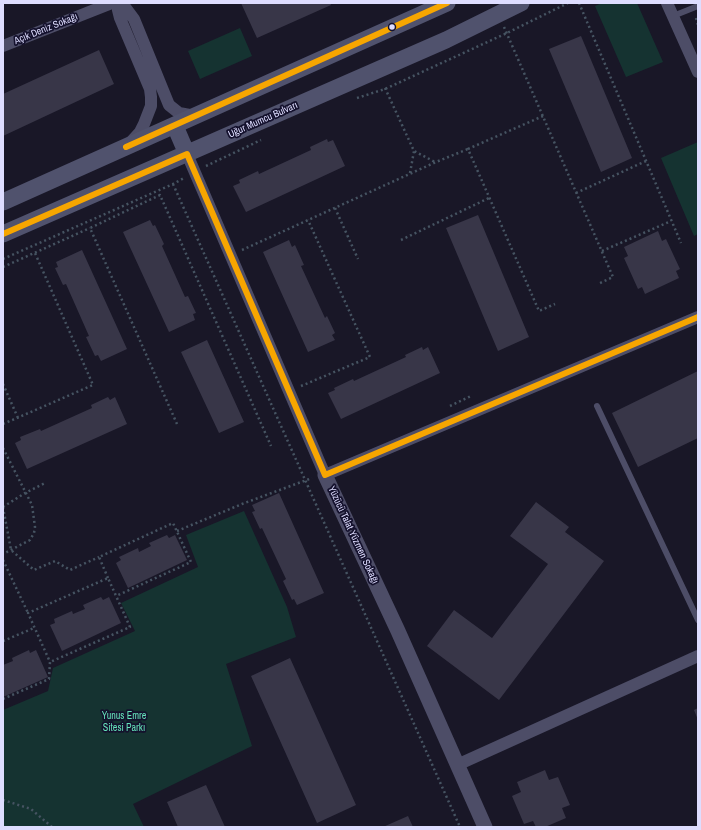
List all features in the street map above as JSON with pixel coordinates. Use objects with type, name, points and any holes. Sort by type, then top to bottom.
[{"type":"main road","points":[[3,202],[447,3]]},
{"type":"main road","name":"Uğur Mumcu Bulvarı","points":[[3,234],[446,40],[521,3]]},
{"type":"main road","points":[[174,126],[187,154]]},
{"type":"street","name":"Açık Deniz Sokağı","points":[[3,46],[112,3]]},
{"type":"street","points":[[118,3],[120,18],[150,89],[151,97],[151,106],[144,124],[140,132],[126,147]]},
{"type":"street","points":[[122,3],[134,19],[169,105],[179,113],[197,116]]},
{"type":"street","points":[[667,3],[698,72]]},
{"type":"street","name":"Yüzücü Talat Yüzmen Sokağı","points":[[187,154],[325,475],[398,631],[485,827]]},
{"type":"street","points":[[325,475],[698,317]]},
{"type":"street","points":[[457,765],[698,656]]},
{"type":"lane","points":[[674,16],[698,6]]},
{"type":"lane","points":[[597,406],[698,620]]},
{"type":"path","points":[[357,98],[385,89],[507,33],[568,3]]},
{"type":"path","points":[[579,3],[681,243]]},
{"type":"path","points":[[498,14],[613,277],[598,284]]},
{"type":"path","points":[[376,70],[414,151],[410,174]]},
{"type":"path","points":[[231,255],[436,162],[543,116]]},
{"type":"path","points":[[3,259],[173,184],[194,171],[265,138]]},
{"type":"path","points":[[468,149],[539,311],[554,304]]},
{"type":"path","points":[[414,151],[436,162]]},
{"type":"path","points":[[576,193],[646,161]]},
{"type":"path","points":[[173,184],[460,827]]},
{"type":"path","points":[[3,267],[160,196],[271,446]]},
{"type":"path","points":[[401,240],[489,198]]},
{"type":"path","points":[[334,208],[358,259]]},
{"type":"path","points":[[289,391],[370,357],[308,220]]},
{"type":"path","points":[[602,251],[671,221]]},
{"type":"path","points":[[90,228],[177,424]]},
{"type":"path","points":[[3,424],[93,385],[35,253]]},
{"type":"path","points":[[3,384],[18,418]]},
{"type":"path","points":[[443,409],[471,396]]},
{"type":"path","points":[[3,448],[32,506],[34,513],[34,533],[30,540],[3,554]]},
{"type":"path","points":[[177,531],[305,480],[325,475]]},
{"type":"path","points":[[45,483],[25,493],[3,507],[11,550],[34,570],[55,561],[70,570],[173,523],[190,562],[116,596]]},
{"type":"path","points":[[50,662],[130,627],[99,557]]},
{"type":"path","points":[[3,560],[50,662],[48,679],[3,699]]},
{"type":"path","points":[[28,613],[108,578]]},
{"type":"path","points":[[3,641],[34,628]]},
{"type":"path","points":[[3,800],[31,809],[52,827]]},
{"type":"green space","points":[[602,3],[637,3],[663,62],[626,77],[595,6]]},
{"type":"green space","points":[[240,28],[252,56],[200,79],[188,51]]},
{"type":"green space","points":[[698,142],[698,234],[694,236],[661,158]]},
{"type":"green space","name":"Yunus Emre Sitesi Parkı","points":[[244,511],[287,607],[296,637],[226,664],[252,746],[133,804],[144,827],[3,827],[3,710],[48,691],[53,668],[135,631],[121,603],[198,567],[186,535]]},
{"type":"building","points":[[241,3],[330,3],[331,5],[257,38]]},
{"type":"building","points":[[581,36],[632,158],[601,172],[549,49]]},
{"type":"building","points":[[99,50],[114,84],[3,136],[3,94]]},
{"type":"building","points":[[327,139],[328,142],[333,140],[345,166],[246,212],[233,186],[240,183],[239,180],[258,171],[259,174],[311,150],[310,147]]},
{"type":"building","points":[[478,215],[529,337],[498,351],[446,228]]},
{"type":"building","points":[[150,220],[153,226],[155,225],[164,244],[162,246],[185,297],[188,296],[196,313],[193,314],[195,320],[169,332],[123,232]]},
{"type":"building","points":[[658,231],[662,241],[666,239],[680,269],[676,271],[679,278],[645,294],[642,287],[638,289],[624,258],[628,256],[624,247]]},
{"type":"building","points":[[289,240],[292,247],[295,245],[304,265],[301,266],[325,318],[327,316],[335,333],[332,335],[335,340],[308,352],[263,252]]},
{"type":"building","points":[[82,250],[127,349],[101,361],[98,355],[95,356],[86,337],[89,336],[66,284],[63,285],[55,268],[58,267],[56,262]]},
{"type":"building","points":[[207,340],[244,422],[219,433],[181,352]]},
{"type":"building","points":[[422,347],[423,350],[428,347],[440,373],[341,419],[328,393],[335,390],[334,388],[353,379],[354,381],[406,357],[405,355]]},
{"type":"building","points":[[698,371],[698,438],[638,467],[612,413]]},
{"type":"building","points":[[108,397],[110,400],[115,397],[127,424],[27,469],[15,443],[21,440],[20,437],[40,429],[41,431],[92,408],[91,405]]},
{"type":"building","points":[[279,493],[324,593],[297,605],[294,599],[292,600],[283,581],[286,579],[262,528],[260,529],[252,512],[255,511],[252,505]]},
{"type":"building","points":[[536,502],[569,527],[565,532],[604,561],[499,700],[427,646],[454,610],[492,638],[548,564],[510,536]]},
{"type":"building","points":[[167,535],[169,538],[175,535],[187,560],[128,588],[116,563],[121,560],[119,557],[138,548],[139,552],[151,546],[149,543]]},
{"type":"building","points":[[101,597],[103,600],[109,597],[121,623],[62,651],[50,625],[55,623],[54,619],[72,611],[73,614],[85,609],[83,605]]},
{"type":"building","points":[[29,650],[30,653],[36,650],[48,677],[3,697],[3,665],[13,661],[12,658]]},
{"type":"building","points":[[290,658],[356,805],[317,823],[251,676]]},
{"type":"building","points":[[698,708],[698,720],[694,710]]},
{"type":"building","points":[[545,770],[549,780],[558,777],[570,805],[562,808],[566,818],[545,827],[536,827],[533,821],[524,824],[512,796],[521,792],[517,782]]},
{"type":"building","points":[[206,785],[225,827],[178,827],[167,802]]},
{"type":"building","points":[[408,816],[413,827],[383,827]]},
{"type":"transit line","points":[[126,147],[447,3]]},
{"type":"transit line","points":[[3,234],[187,154],[325,475],[698,317]]}]
